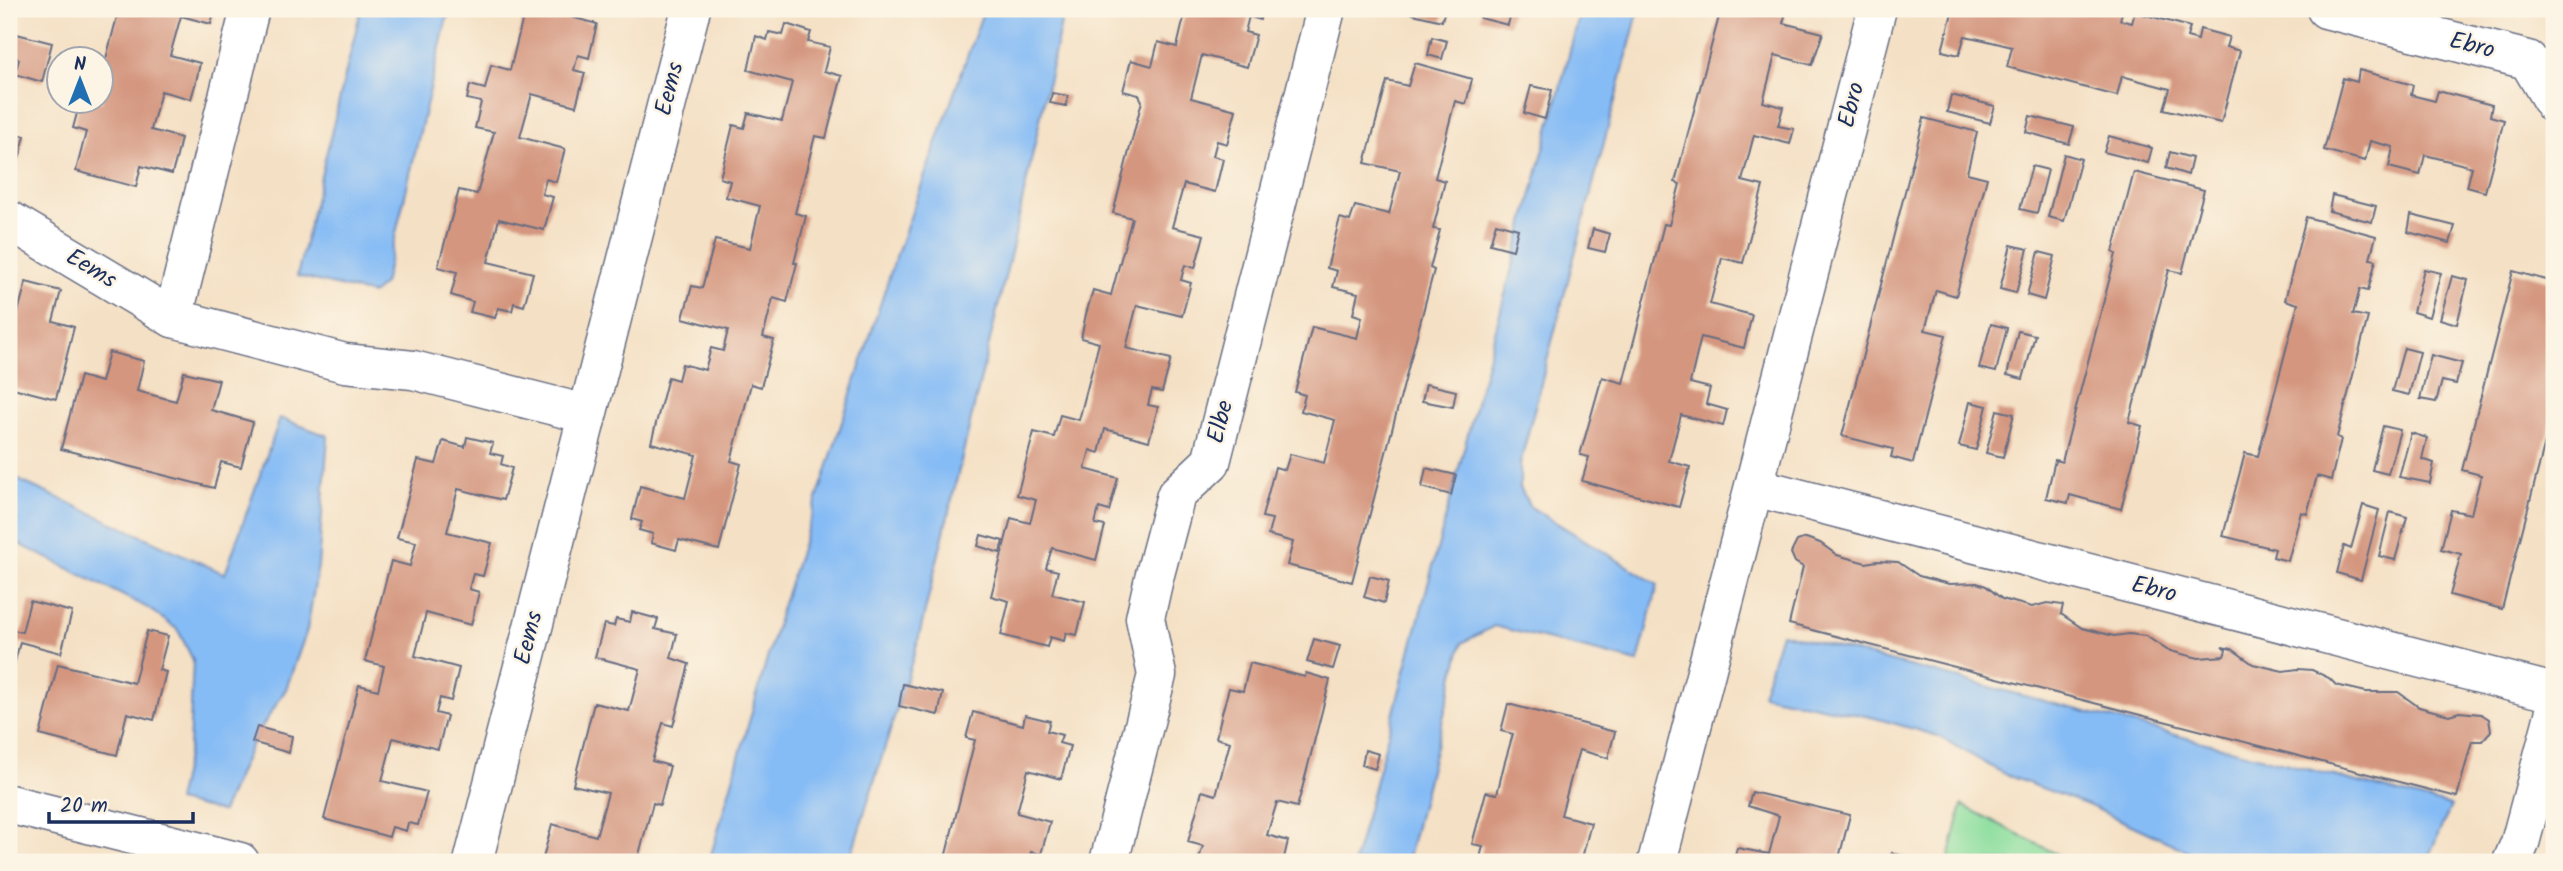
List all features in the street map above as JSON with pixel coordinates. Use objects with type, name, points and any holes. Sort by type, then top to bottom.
[{"type":"street","points":[[173,318],[250,9]]},
{"type":"street","name":"Eems","points":[[473,862],[691,9]]},
{"type":"street","name":"Elbe","points":[[1109,862],[1157,675],[1144,618],[1154,578],[1176,495],[1211,462],[1326,9]]},
{"type":"street","name":"Ebro","points":[[1657,862],[1877,9]]},
{"type":"street","name":"Ebro","points":[[2326,9],[2528,60],[2554,104]]},
{"type":"street","name":"Eems","points":[[9,220],[173,318],[345,363],[412,370],[586,414]]},
{"type":"street","name":"Ebro","points":[[1755,487],[2554,693]]},
{"type":"street","points":[[2512,862],[2520,843],[2554,715]]},
{"type":"street","points":[[9,804],[240,862]]},
{"type":"green space","points":[[1962,805],[2072,862],[1948,862]]},
{"type":"water","points":[[361,9],[449,9],[384,284],[372,294],[297,276]]},
{"type":"water","points":[[984,9],[1064,9],[1013,244],[917,645],[849,862],[709,862],[781,610],[891,271]]},
{"type":"water","points":[[1581,9],[1639,9],[1520,464],[1520,487],[1529,506],[1658,585],[1638,662],[1494,626],[1462,643],[1407,862],[1354,862]]},
{"type":"water","points":[[280,418],[328,436],[318,566],[307,630],[286,689],[253,741],[222,812],[177,801],[189,748],[193,660],[178,630],[148,608],[9,539],[9,473],[23,482],[225,574]]},
{"type":"water","points":[[1781,633],[2451,806],[2426,862],[2211,862],[2088,805],[2006,775],[1938,736],[1875,718],[1762,695]]},
{"type":"building","points":[[119,9],[215,9],[211,24],[181,16],[170,55],[200,63],[196,82],[191,99],[161,91],[151,130],[181,138],[177,156],[172,174],[141,166],[136,187],[76,171],[86,132],[73,128],[76,116],[116,116],[116,46],[109,46]]},
{"type":"building","points":[[525,9],[554,9],[553,12],[597,24],[589,58],[578,55],[574,70],[585,73],[576,106],[532,94],[520,137],[565,149],[556,182],[546,179],[542,194],[553,197],[544,230],[499,219],[488,262],[533,273],[524,306],[514,303],[512,311],[498,308],[495,318],[470,312],[473,302],[451,295],[457,272],[438,267],[459,190],[477,194],[494,132],[475,128],[481,102],[467,99],[470,85],[485,89],[491,65],[510,70]]},
{"type":"building","points":[[1186,9],[1262,9],[1260,20],[1249,16],[1245,32],[1256,35],[1247,67],[1202,55],[1191,98],[1236,110],[1227,144],[1217,141],[1215,148],[1213,156],[1223,159],[1215,192],[1184,184],[1172,227],[1204,235],[1195,268],[1185,265],[1183,272],[1181,280],[1191,283],[1182,316],[1137,305],[1126,348],[1171,359],[1162,392],[1152,390],[1150,397],[1148,405],[1158,407],[1149,441],[1105,429],[1099,453],[1090,450],[1085,469],[1118,478],[1109,511],[1099,508],[1095,524],[1105,526],[1096,560],[1052,548],[1046,568],[1058,571],[1052,594],[1085,602],[1077,635],[1066,633],[1064,641],[1050,637],[1047,647],[1001,635],[1009,601],[991,596],[1011,518],[1030,523],[1036,500],[1017,495],[1034,432],[1054,437],[1060,415],[1079,420],[1099,343],[1081,338],[1086,314],[1093,290],[1111,295],[1132,218],[1113,213],[1142,101],[1139,95],[1123,91],[1131,60],[1152,66],[1158,42],[1177,47]]},
{"type":"building","points":[[1415,9],[1445,9],[1442,21],[1413,14]]},
{"type":"building","points":[[1482,9],[1512,9],[1508,25],[1480,18]]},
{"type":"building","points":[[1721,9],[1787,9],[1783,23],[1823,33],[1812,65],[1775,55],[1763,102],[1783,107],[1778,126],[1794,129],[1790,144],[1754,135],[1742,181],[1763,186],[1743,263],[1722,258],[1710,304],[1752,315],[1744,348],[1701,337],[1690,383],[1710,388],[1706,404],[1727,410],[1723,426],[1681,415],[1669,461],[1690,467],[1679,507],[1582,481],[1589,457],[1580,455],[1602,377],[1623,383],[1664,224],[1669,225],[1680,184],[1675,182]]},
{"type":"building","points":[[1953,9],[2123,9],[2120,20],[2132,23],[2135,12],[2190,27],[2187,37],[2198,40],[2200,29],[2229,37],[2226,47],[2240,51],[2221,123],[2164,109],[2170,89],[2122,76],[2117,96],[2007,67],[2012,47],[1965,36],[1959,55],[1942,51]]},
{"type":"building","points":[[786,24],[811,32],[808,42],[830,47],[824,71],[842,76],[826,138],[815,136],[795,213],[806,216],[794,263],[797,263],[787,302],[773,298],[763,337],[774,340],[761,387],[751,384],[731,461],[741,464],[719,550],[679,540],[676,550],[651,543],[653,534],[639,530],[642,522],[632,519],[640,486],[685,498],[696,455],[651,443],[668,377],[678,380],[682,364],[705,370],[711,348],[723,351],[728,330],[683,318],[692,286],[702,288],[715,240],[750,248],[760,206],[726,197],[730,181],[720,178],[733,125],[744,128],[748,113],[782,121],[792,82],[748,70],[756,36],[767,40],[769,32],[783,35]]},
{"type":"building","points":[[9,32],[52,43],[51,46],[46,46],[46,66],[42,82],[15,74],[19,59],[9,55]]},
{"type":"building","points":[[1432,37],[1447,41],[1442,59],[1428,55]]},
{"type":"building","points":[[1415,63],[1472,79],[1466,104],[1455,101],[1435,178],[1445,181],[1433,229],[1440,230],[1430,268],[1434,270],[1352,582],[1287,565],[1293,542],[1268,535],[1272,519],[1262,517],[1275,467],[1285,470],[1290,454],[1324,463],[1335,420],[1301,411],[1305,395],[1295,392],[1312,327],[1357,338],[1362,317],[1353,314],[1358,293],[1333,287],[1337,271],[1327,268],[1340,218],[1350,221],[1355,206],[1389,214],[1400,171],[1365,163],[1387,81],[1408,86]]},
{"type":"building","points":[[2359,70],[2413,85],[2411,95],[2435,101],[2438,91],[2492,105],[2490,116],[2504,120],[2485,192],[2467,187],[2472,167],[2425,155],[2420,175],[2389,167],[2393,147],[2370,141],[2365,161],[2324,150],[2343,78],[2357,82]]},
{"type":"building","points":[[1531,86],[1552,90],[1545,119],[1524,113]]},
{"type":"building","points":[[1052,93],[1068,96],[1066,106],[1050,103]]},
{"type":"building","points":[[1951,95],[1995,106],[1990,123],[1947,112]]},
{"type":"building","points":[[2030,116],[2074,127],[2069,144],[2026,132]]},
{"type":"building","points":[[1924,118],[1977,132],[1967,173],[1987,178],[1956,296],[1936,290],[1925,330],[1946,335],[1913,463],[1891,457],[1893,449],[1842,436]]},
{"type":"building","points":[[9,132],[25,136],[19,159],[9,156]]},
{"type":"building","points":[[2109,136],[2152,148],[2148,163],[2104,152]]},
{"type":"building","points":[[2170,152],[2192,158],[2188,175],[2166,168]]},
{"type":"building","points":[[2064,154],[2081,159],[2064,221],[2048,217]]},
{"type":"building","points":[[2032,166],[2048,170],[2037,213],[2020,209]]},
{"type":"building","points":[[2134,172],[2204,190],[2182,273],[2169,270],[2129,422],[2142,426],[2121,509],[2070,495],[2068,503],[2046,498],[2055,460],[2062,462],[2116,254],[2113,252]]},
{"type":"building","points":[[2332,195],[2376,206],[2372,222],[2329,211]]},
{"type":"building","points":[[2411,215],[2455,226],[2450,243],[2408,232]]},
{"type":"building","points":[[2306,217],[2376,236],[2370,259],[2376,260],[2368,291],[2360,289],[2353,314],[2368,317],[2337,437],[2341,439],[2331,480],[2317,476],[2307,514],[2301,512],[2288,561],[2273,557],[2275,549],[2223,536],[2245,453],[2258,456],[2298,304],[2285,300]]},
{"type":"building","points":[[1496,223],[1518,229],[1513,250],[1490,244]]},
{"type":"building","points":[[1593,229],[1610,234],[1605,252],[1588,248]]},
{"type":"building","points":[[2011,245],[2028,249],[2016,293],[2000,289]]},
{"type":"building","points":[[2039,252],[2055,256],[2044,300],[2027,295]]},
{"type":"building","points":[[2424,269],[2441,273],[2429,317],[2413,312]]},
{"type":"building","points":[[2513,271],[2554,282],[2554,408],[2502,609],[2450,595],[2461,554],[2441,549],[2451,510],[2471,514],[2481,475],[2462,470]]},
{"type":"building","points":[[2452,276],[2468,280],[2457,324],[2440,319]]},
{"type":"building","points":[[26,282],[61,291],[53,321],[74,327],[56,399],[9,387],[9,309],[18,312]]},
{"type":"building","points":[[1991,324],[2007,328],[1996,372],[1979,368]]},
{"type":"building","points":[[2018,331],[2035,335],[2023,379],[2007,375]]},
{"type":"building","points":[[2404,348],[2420,352],[2409,395],[2392,391]]},
{"type":"building","points":[[109,352],[144,361],[137,391],[156,396],[176,401],[184,372],[219,380],[211,410],[253,422],[241,467],[221,462],[214,488],[61,449],[80,376],[101,382]]},
{"type":"building","points":[[2431,355],[2462,363],[2456,384],[2442,381],[2436,402],[2420,399]]},
{"type":"building","points":[[1426,384],[1456,391],[1453,407],[1422,401]]},
{"type":"building","points":[[1970,402],[1987,406],[1976,450],[1959,446]]},
{"type":"building","points":[[1997,410],[2014,414],[2003,457],[1986,453]]},
{"type":"building","points":[[2383,426],[2400,430],[2388,474],[2372,470]]},
{"type":"building","points":[[2411,433],[2427,438],[2422,459],[2434,463],[2430,483],[2399,477]]},
{"type":"building","points":[[467,437],[493,443],[490,453],[503,456],[501,464],[512,468],[503,500],[458,489],[447,532],[492,543],[483,576],[473,574],[471,581],[469,589],[479,592],[471,625],[426,613],[415,656],[459,668],[451,701],[440,698],[436,713],[447,716],[438,749],[393,738],[382,781],[427,792],[418,825],[408,823],[406,831],[392,827],[389,837],[324,819],[359,685],[378,690],[384,666],[365,661],[391,561],[410,566],[416,542],[397,538],[418,460],[436,464],[443,441],[465,447]]},
{"type":"building","points":[[1426,468],[1456,475],[1451,495],[1422,487]]},
{"type":"building","points":[[2363,505],[2379,510],[2361,580],[2337,573],[2344,546],[2351,549]]},
{"type":"building","points":[[2390,512],[2407,517],[2395,560],[2379,556]]},
{"type":"building","points":[[981,535],[1003,541],[1000,553],[978,546]]},
{"type":"building","points":[[1806,538],[1820,543],[1837,555],[1866,563],[1898,562],[1919,576],[1949,584],[1977,583],[1986,586],[2002,599],[2032,607],[2047,603],[2063,605],[2061,614],[2082,628],[2114,636],[2146,636],[2167,650],[2199,658],[2224,656],[2226,650],[2222,647],[2232,649],[2253,664],[2283,671],[2312,670],[2329,678],[2336,685],[2366,692],[2398,692],[2419,707],[2449,715],[2459,712],[2481,714],[2489,719],[2491,731],[2482,741],[2472,741],[2457,797],[1789,624],[1803,567],[1795,562],[1791,553],[1797,541]]},
{"type":"building","points":[[1370,576],[1389,581],[1384,603],[1364,597]]},
{"type":"building","points":[[30,601],[72,612],[61,653],[20,642],[9,685],[9,629],[22,632]]},
{"type":"building","points":[[632,612],[658,619],[655,629],[677,634],[671,658],[689,664],[673,726],[663,723],[652,761],[670,766],[660,805],[653,803],[637,862],[552,862],[553,860],[543,858],[552,824],[596,836],[608,793],[573,785],[594,703],[629,711],[640,669],[595,657],[604,624],[614,626],[616,619],[630,622]]},
{"type":"building","points":[[147,631],[168,636],[159,670],[166,672],[154,720],[127,713],[117,755],[40,735],[58,664],[134,683]]},
{"type":"building","points":[[1314,639],[1340,646],[1333,669],[1307,662]]},
{"type":"building","points":[[1250,663],[1305,677],[1306,673],[1330,680],[1297,807],[1277,802],[1267,835],[1288,841],[1283,862],[1198,862],[1203,846],[1188,842],[1202,791],[1216,795],[1230,742],[1216,738],[1229,688],[1243,691]]},
{"type":"building","points":[[903,684],[943,693],[938,715],[899,706]]},
{"type":"building","points":[[1508,704],[1615,732],[1608,758],[1579,750],[1561,815],[1591,823],[1581,862],[1479,862],[1483,846],[1472,844],[1486,792],[1497,794],[1513,734],[1501,731]]},
{"type":"building","points":[[973,712],[1023,725],[1025,715],[1050,721],[1047,731],[1062,735],[1059,743],[1070,746],[1061,779],[1028,770],[1017,813],[1050,822],[1041,854],[1031,852],[1028,862],[944,862],[975,740],[966,738]]},
{"type":"building","points":[[257,727],[292,736],[289,753],[252,742]]},
{"type":"building","points":[[1365,750],[1379,754],[1375,769],[1362,765]]},
{"type":"building","points":[[1752,792],[1850,815],[1838,862],[1733,862],[1737,848],[1769,854],[1779,816],[1748,806]]},
{"type":"building","points":[[1892,853],[1917,860],[1889,862]]}]
